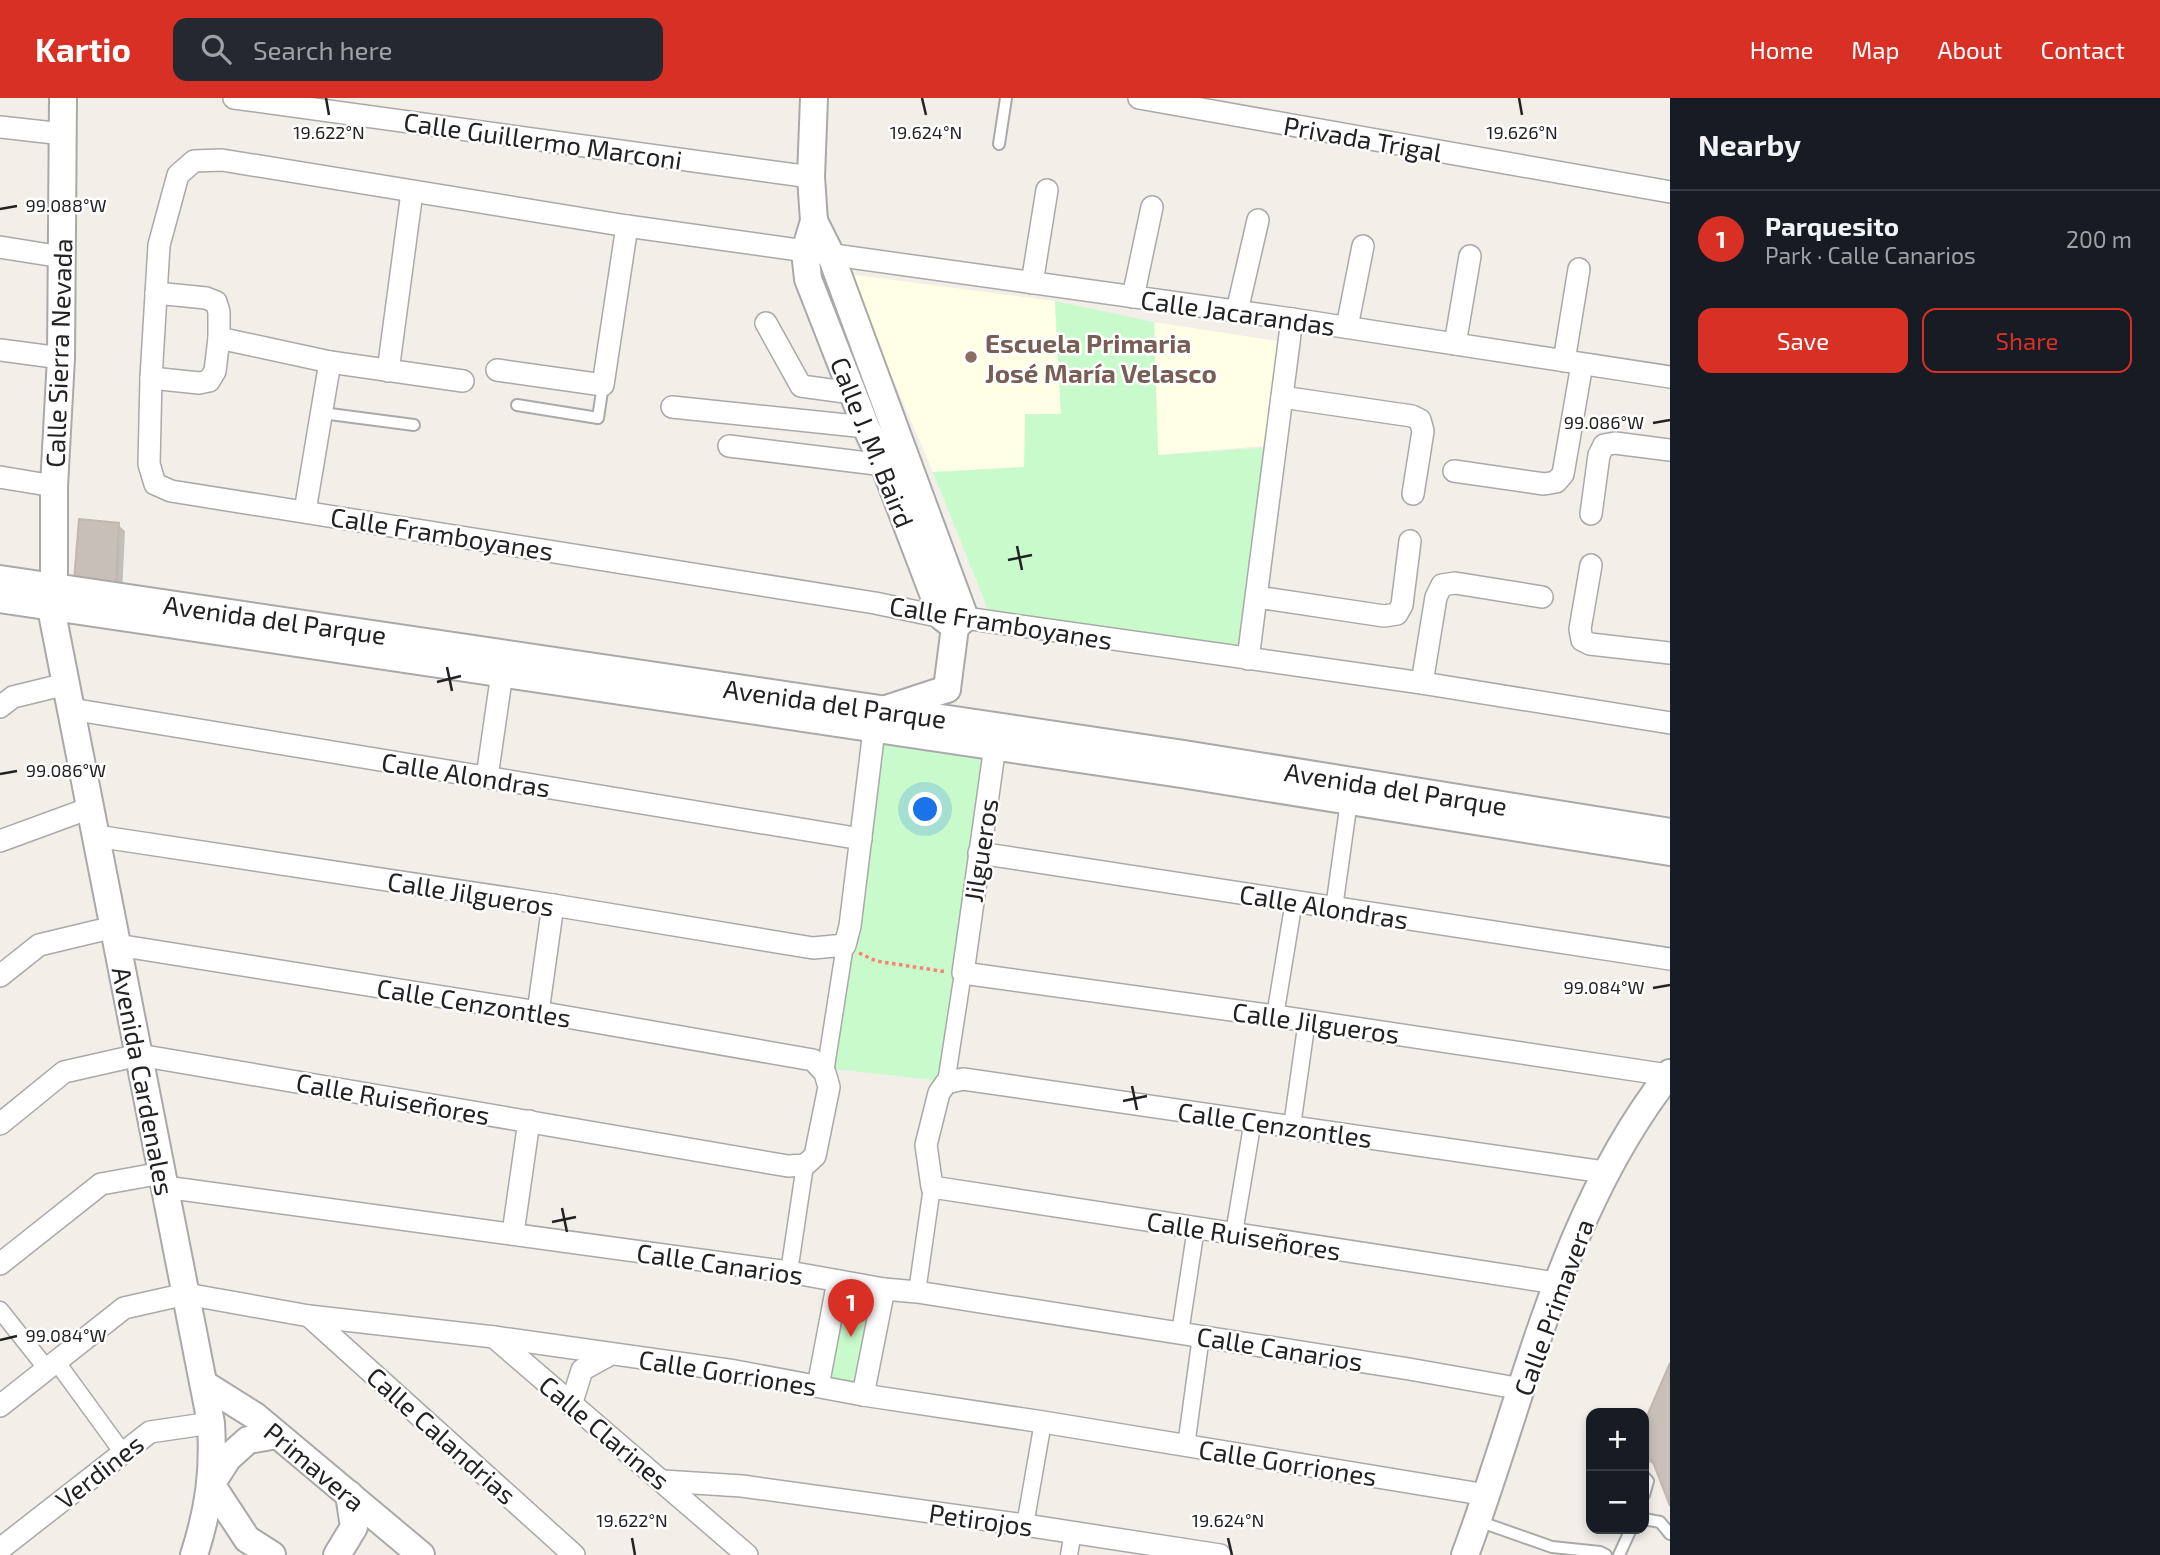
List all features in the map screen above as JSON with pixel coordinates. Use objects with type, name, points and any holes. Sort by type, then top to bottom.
[{"type":"street","name":"Calle Sierra Nevada","points":[[53,598],[54,486],[61,358],[63,98]]},
{"type":"street","name":"Calle Guillermo Marconi","points":[[234,98],[319,104],[811,177]]},
{"type":"street","points":[[814,98],[811,177],[817,252]]},
{"type":"street","name":"Privada Trigal","points":[[1139,98],[1670,192]]},
{"type":"street","points":[[0,127],[63,134]]},
{"type":"street","name":"Calle Framboyanes","points":[[817,252],[627,226],[222,160],[194,161],[178,175],[159,245],[149,464],[155,484],[172,491],[862,600],[954,621],[1422,683],[1670,723]]},
{"type":"street","points":[[1032,283],[1047,190]]},
{"type":"street","points":[[388,370],[412,192]]},
{"type":"street","points":[[1133,297],[1152,207]]},
{"type":"street","points":[[1237,311],[1258,220]]},
{"type":"street","points":[[497,370],[603,385],[627,226]]},
{"type":"street","points":[[1347,327],[1363,246]]},
{"type":"street","points":[[0,247],[62,257]]},
{"type":"street","name":"Calle Jacarandas","points":[[817,252],[1292,318],[1670,376]]},
{"type":"street","name":"Calle J. M. Baird","points":[[817,252],[808,279],[866,427],[954,621]]},
{"type":"street","name":"Calle J. M. Baird","points":[[817,252],[954,621],[947,689]]},
{"type":"street","points":[[1455,344],[1471,256]]},
{"type":"street","points":[[1454,471],[1544,484],[1556,482],[1563,474],[1578,269]]},
{"type":"street","points":[[151,378],[198,383],[209,381],[215,371],[219,338],[219,312],[216,302],[206,298],[156,293]]},
{"type":"street","points":[[1248,659],[1292,318]]},
{"type":"street","points":[[766,323],[801,386],[852,393]]},
{"type":"street","points":[[219,338],[330,362],[463,381]]},
{"type":"street","points":[[0,350],[61,358]]},
{"type":"street","points":[[305,512],[330,362]]},
{"type":"street","points":[[1282,397],[1412,416],[1420,421],[1423,430],[1413,494]]},
{"type":"street","points":[[672,407],[866,427]]},
{"type":"street","points":[[1591,514],[1599,455],[1604,445],[1615,443],[1670,450]]},
{"type":"street","points":[[729,446],[884,465]]},
{"type":"street","points":[[0,477],[54,486]]},
{"type":"street","points":[[1257,597],[1384,616],[1397,614],[1402,605],[1410,541]]},
{"type":"street","points":[[1591,565],[1580,629],[1582,640],[1590,644],[1670,653]]},
{"type":"street","name":"Avenida del Parque","points":[[0,579],[53,598],[502,673],[997,736],[1670,832]]},
{"type":"street","points":[[1422,683],[1436,597],[1443,585],[1455,583],[1542,597]]},
{"type":"street","name":"Avenida del Parque","points":[[0,599],[53,598],[329,626],[877,720]]},
{"type":"street","name":"Avenida Cardenales","points":[[53,598],[68,696],[211,1423],[211,1484],[206,1519],[194,1555]]},
{"type":"street","points":[[487,777],[502,673]]},
{"type":"street","points":[[789,1272],[805,1166],[815,1156],[829,1087],[825,1073],[877,720],[947,689],[997,736]]},
{"type":"street","name":"Calle Alondras","points":[[0,707],[13,697],[68,696],[487,777],[861,839]]},
{"type":"street","name":"Avenida del Parque","points":[[997,736],[1349,801],[1670,852]]},
{"type":"street","name":"Jilgueros","points":[[963,973],[997,736]]},
{"type":"street","points":[[1334,908],[1349,801]]},
{"type":"street","points":[[0,841],[90,808]]},
{"type":"street","name":"Calle Jilgueros","points":[[96,836],[553,905],[813,948],[845,945]]},
{"type":"street","name":"Calle Alondras","points":[[979,853],[1670,959]]},
{"type":"street","points":[[1275,1016],[1294,901]]},
{"type":"street","points":[[538,1012],[553,905]]},
{"type":"street","name":"Calle Cenzontles","points":[[0,976],[38,945],[116,936],[813,1060],[825,1073]]},
{"type":"street","points":[[917,1292],[932,1187],[926,1144],[939,1093],[946,1083],[963,973]]},
{"type":"street","name":"Calle Jilgueros","points":[[963,973],[1307,1020],[1669,1074]]},
{"type":"street","points":[[1292,1126],[1307,1020]]},
{"type":"street","name":"Calle Ruiseñores","points":[[0,1124],[64,1072],[139,1055],[788,1166],[805,1166]]},
{"type":"street","name":"Calle Primavera","points":[[1465,1555],[1556,1283],[1604,1172],[1669,1074]]},
{"type":"street","name":"Calle Cenzontles","points":[[946,1083],[963,1079],[1604,1172]]},
{"type":"street","points":[[1234,1233],[1254,1120]]},
{"type":"street","points":[[513,1233],[529,1121]]},
{"type":"street","name":"Calle Canarios","points":[[0,1264],[101,1184],[164,1180],[789,1272],[884,1289],[1191,1334],[1522,1389]]},
{"type":"street","name":"Calle Ruiseñores","points":[[932,1187],[1556,1283]]},
{"type":"street","points":[[1186,1446],[1196,1228]]},
{"type":"street","points":[[818,1386],[838,1280]]},
{"type":"street","points":[[863,1395],[884,1289]]},
{"type":"street","name":"Calle Gorriones","points":[[0,1406],[124,1308],[186,1294],[309,1316],[494,1337],[735,1371],[863,1395],[1487,1495]]},
{"type":"street","points":[[0,1310],[51,1365],[123,1453]]},
{"type":"street","name":"Calle Calandrias","points":[[309,1316],[574,1555]]},
{"type":"street","name":"Calle Clarines","points":[[494,1337],[747,1555]]},
{"type":"street","points":[[571,1405],[582,1370],[611,1354]]},
{"type":"street","name":"Primavera","points":[[204,1384],[255,1416],[421,1555]]},
{"type":"street","points":[[1025,1524],[1043,1422]]},
{"type":"street","name":"Verdines","points":[[0,1549],[150,1432],[211,1423]]},
{"type":"street","points":[[272,1555],[247,1539],[211,1484],[228,1458],[248,1440],[277,1434]]},
{"type":"street","name":"Petirojos","points":[[663,1480],[741,1486],[1025,1524],[1220,1555]]},
{"type":"street","points":[[707,1519],[720,1495],[741,1486]]},
{"type":"street","points":[[337,1555],[354,1527],[348,1494]]},
{"type":"street","points":[[1069,1555],[1073,1532]]},
{"type":"lane","points":[[999,144],[1006,98]]},
{"type":"lane","points":[[517,405],[598,418],[603,385]]},
{"type":"lane","points":[[322,412],[414,425]]},
{"type":"lane","points":[[1649,1519],[1660,1522],[1670,1534]]},
{"type":"lane","points":[[1478,1521],[1552,1547],[1606,1555]]},
{"type":"lane","points":[[1619,1555],[1629,1534]]},
{"type":"path","points":[[845,945],[876,961],[963,973]]},
{"type":"shaded area","name":"Escuela Primaria José María Velasco","points":[[848,274],[1055,301],[1061,414],[1024,468],[933,472]]},
{"type":"shaded area","points":[[1154,322],[1289,343],[1274,445],[1158,455]]},
{"type":"green space","points":[[1055,301],[1154,322],[1158,455],[1274,447],[1248,659],[989,612],[933,472],[1024,467],[1025,414],[1061,414]]},
{"type":"green space","points":[[875,730],[995,746],[943,1081],[825,1068]]},
{"type":"green space","points":[[838,1281],[884,1289],[863,1395],[818,1386]]},
{"type":"building","points":[[79,519],[119,523],[116,589],[74,581]]},
{"type":"building","points":[[1670,1363],[1670,1506],[1652,1460],[1649,1458],[1649,1411]]},
{"type":"place","name":"Escuela Primaria José María Velasco","points":[[971,357]]},
{"type":"place","name":"Parquesito","points":[[851,1337]]}]
